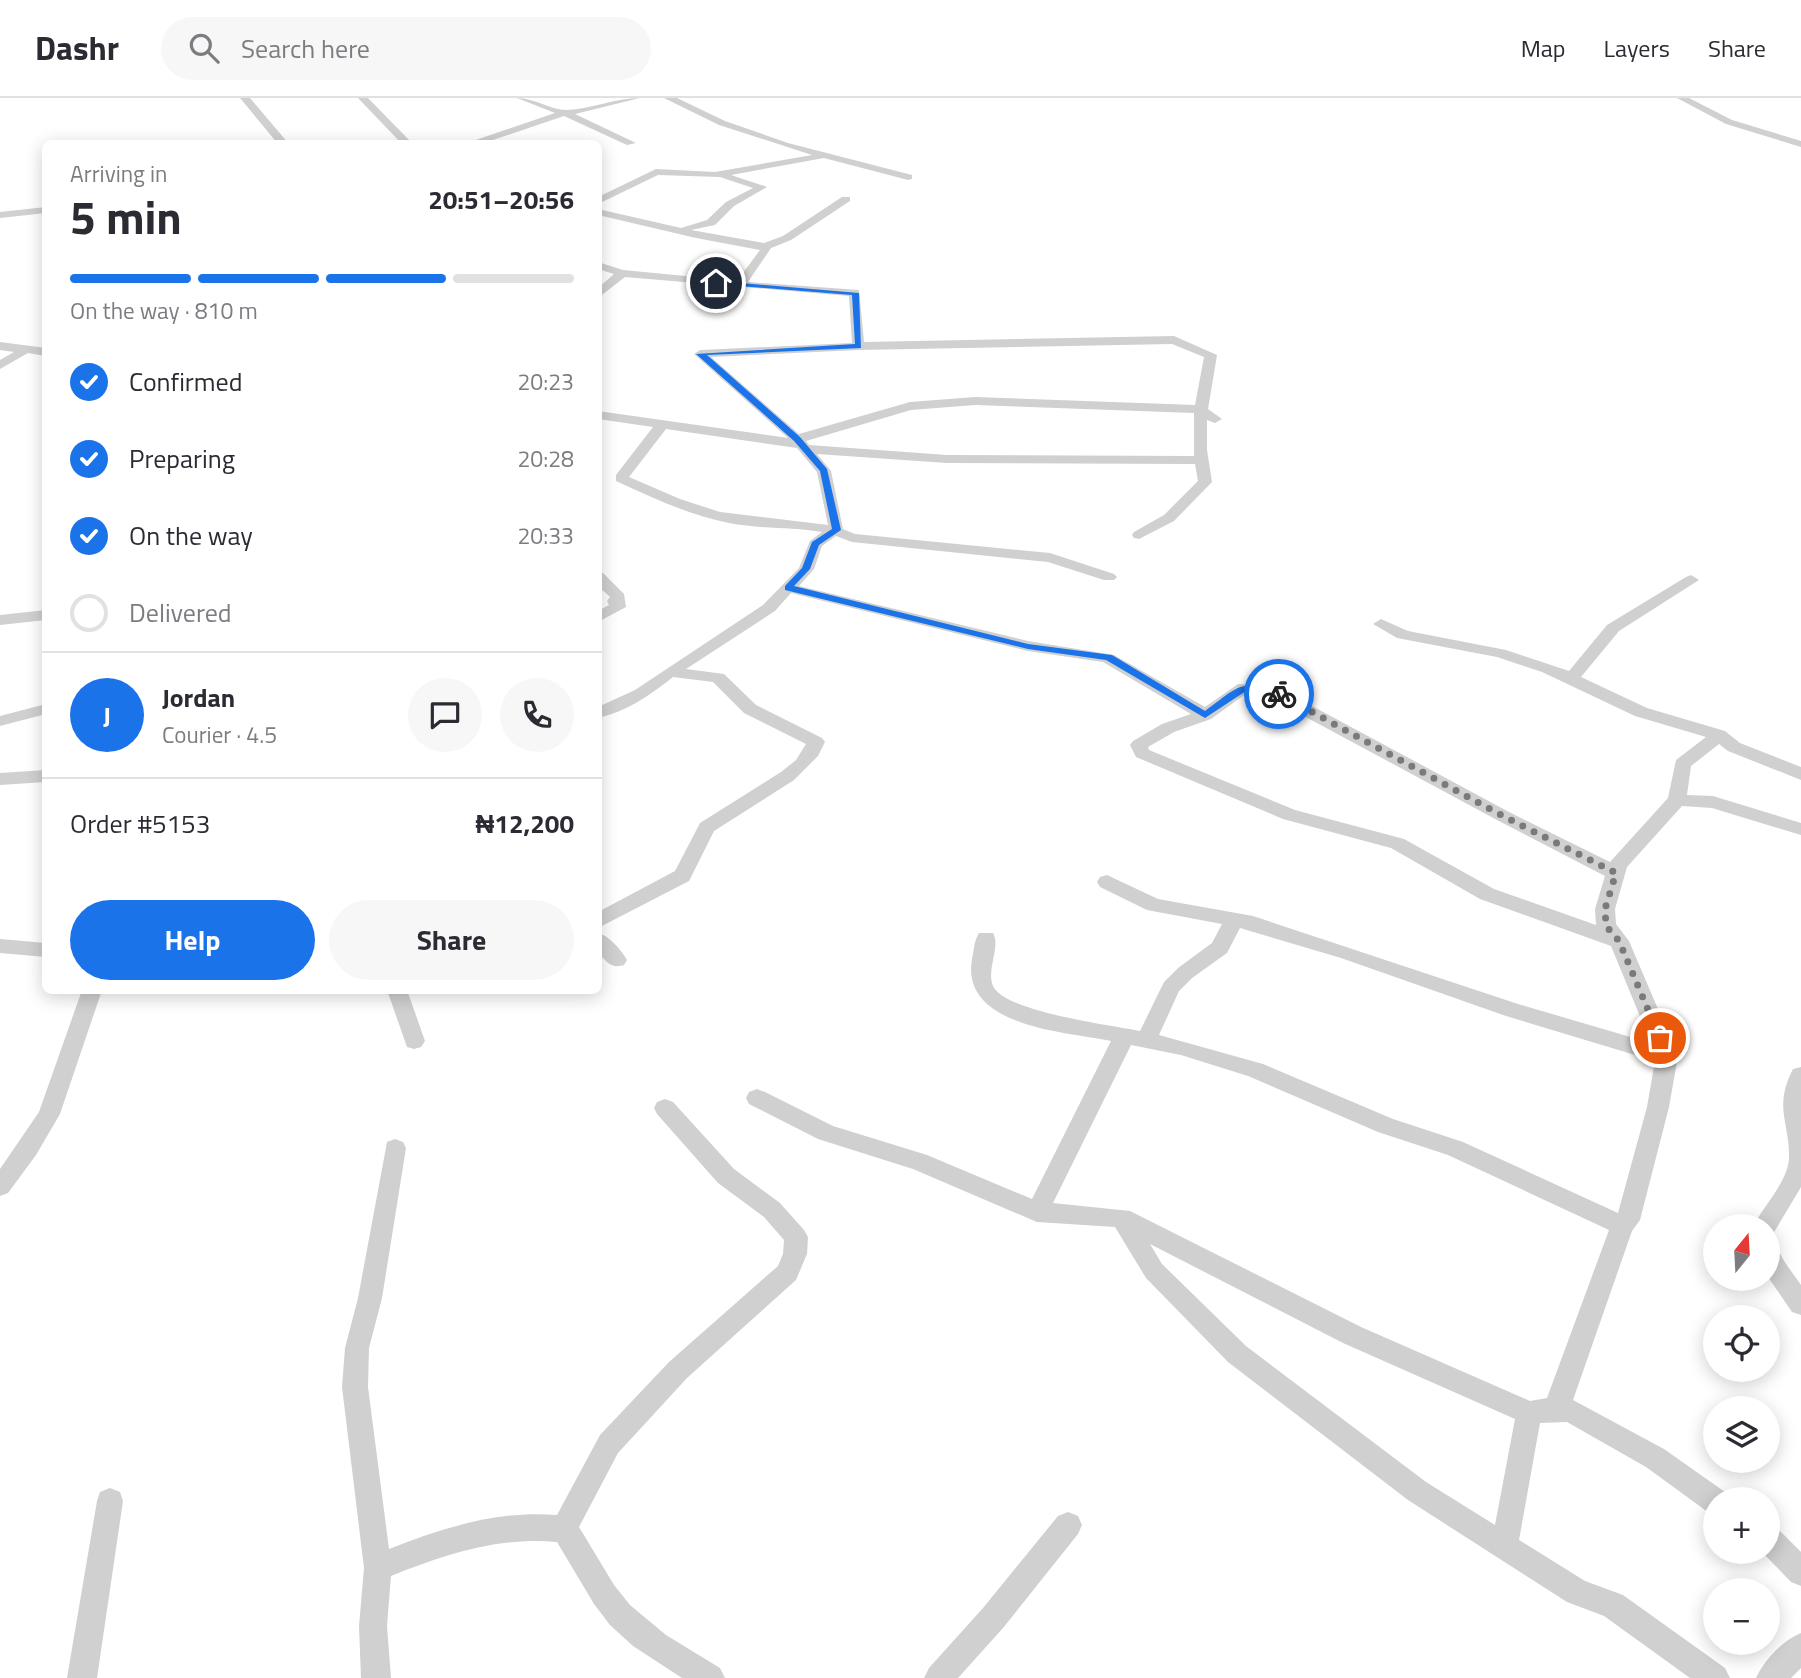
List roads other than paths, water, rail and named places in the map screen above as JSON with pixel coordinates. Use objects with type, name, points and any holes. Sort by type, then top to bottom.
[{"type":"street","points":[[245,98],[281,140]]},
{"type":"street","points":[[362,98],[404,140]]},
{"type":"street","points":[[522,98],[565,113],[631,143]]},
{"type":"street","points":[[481,140],[565,113],[635,98]]},
{"type":"street","points":[[670,98],[738,129],[785,145],[908,177]]},
{"type":"street","points":[[1682,98],[1729,122],[1801,144]]},
{"type":"street","points":[[715,175],[829,155]]},
{"type":"street","points":[[602,199],[656,172],[715,175],[762,187],[730,204],[711,223],[674,230]]},
{"type":"street","points":[[602,213],[765,247],[787,239],[846,198]]},
{"type":"street","points":[[0,215],[42,210]]},
{"type":"street","points":[[740,285],[766,250],[765,247]]},
{"type":"street","points":[[602,266],[622,273],[855,293],[858,346]]},
{"type":"street","points":[[602,291],[622,273]]},
{"type":"street","points":[[836,530],[824,471],[801,444],[700,354],[858,346],[1174,340],[1211,355],[1199,409],[1199,460],[1205,482],[1169,517],[1139,534]]},
{"type":"street","points":[[0,346],[42,352]]},
{"type":"street","points":[[0,365],[25,350]]},
{"type":"street","points":[[801,444],[910,406],[975,401],[1199,409],[1214,419]]},
{"type":"street","points":[[602,416],[801,444],[947,459],[1199,460]]},
{"type":"street","points":[[662,425],[621,478],[714,516],[754,523],[836,530],[852,538],[1050,558],[1109,577]]},
{"type":"street","points":[[602,712],[641,694],[769,608],[806,569],[815,544],[836,530]]},
{"type":"street","points":[[602,580],[618,597],[615,601],[618,607],[602,615]]},
{"type":"street","points":[[1571,679],[1613,628],[1691,580]]},
{"type":"street","points":[[788,588],[1028,646],[1108,657],[1205,715]]},
{"type":"street","points":[[0,620],[42,615]]},
{"type":"street","points":[[1381,624],[1403,635],[1517,657],[1640,712],[1719,735],[1734,747],[1801,774]]},
{"type":"street","points":[[602,919],[682,876],[689,865],[696,842],[707,827],[804,764],[816,748],[816,742],[805,734],[750,709],[718,678],[670,672]]},
{"type":"street","points":[[1616,873],[1503,816],[1269,690],[1244,688],[1205,715],[1168,727],[1141,741],[1139,748],[1142,753],[1289,815],[1397,843],[1498,899],[1619,941]]},
{"type":"street","points":[[0,721],[42,710]]},
{"type":"street","points":[[1558,1409],[1563,1385],[1622,1225],[1628,1220],[1658,1107],[1667,1056],[1619,941],[1606,926],[1605,909],[1618,865],[1677,800],[1682,764],[1719,735]]},
{"type":"street","points":[[0,779],[42,776]]},
{"type":"street","points":[[1677,800],[1713,802],[1801,829]]},
{"type":"street","points":[[1107,882],[1154,905],[1234,919],[1348,953],[1513,1010],[1667,1056]]},
{"type":"street","points":[[1146,1041],[1171,987],[1185,973],[1220,948],[1234,919]]},
{"type":"street","points":[[986,938],[981,966],[983,987],[994,1001],[1028,1017],[1181,1047],[1255,1070],[1386,1126],[1455,1148],[1622,1225]]},
{"type":"street","points":[[602,944],[617,960]]},
{"type":"street","points":[[0,946],[42,950]]},
{"type":"street","points":[[0,1186],[29,1149],[49,1114],[91,994]]},
{"type":"street","points":[[398,994],[414,1041]]},
{"type":"street","points":[[1037,1212],[1124,1037]]},
{"type":"street","points":[[1773,1214],[1795,1177],[1800,1160],[1792,1104],[1801,1075]]},
{"type":"street","points":[[757,1098],[826,1133],[919,1162],[1037,1212],[1122,1219],[1352,1335],[1530,1413],[1571,1410],[1655,1458],[1703,1492]]},
{"type":"street","points":[[564,1529],[609,1444],[678,1370],[787,1273],[795,1254],[796,1237],[772,1210],[726,1176],[665,1108]]},
{"type":"street","points":[[376,1678],[373,1626],[378,1568],[355,1387],[357,1348],[370,1298],[395,1149]]},
{"type":"street","points":[[1122,1219],[1154,1271],[1237,1354],[1417,1491],[1577,1592],[1613,1605],[1715,1678]]},
{"type":"street","points":[[1780,1275],[1801,1304]]},
{"type":"street","points":[[1504,1548],[1530,1413]]},
{"type":"street","points":[[82,1678],[110,1501]]},
{"type":"street","points":[[378,1568],[430,1545],[541,1525],[564,1529],[609,1602],[631,1626],[710,1678]]},
{"type":"street","points":[[939,1678],[1069,1525]]},
{"type":"street","points":[[1780,1551],[1801,1572]]},
{"type":"street","points":[[1771,1678],[1801,1647]]}]
